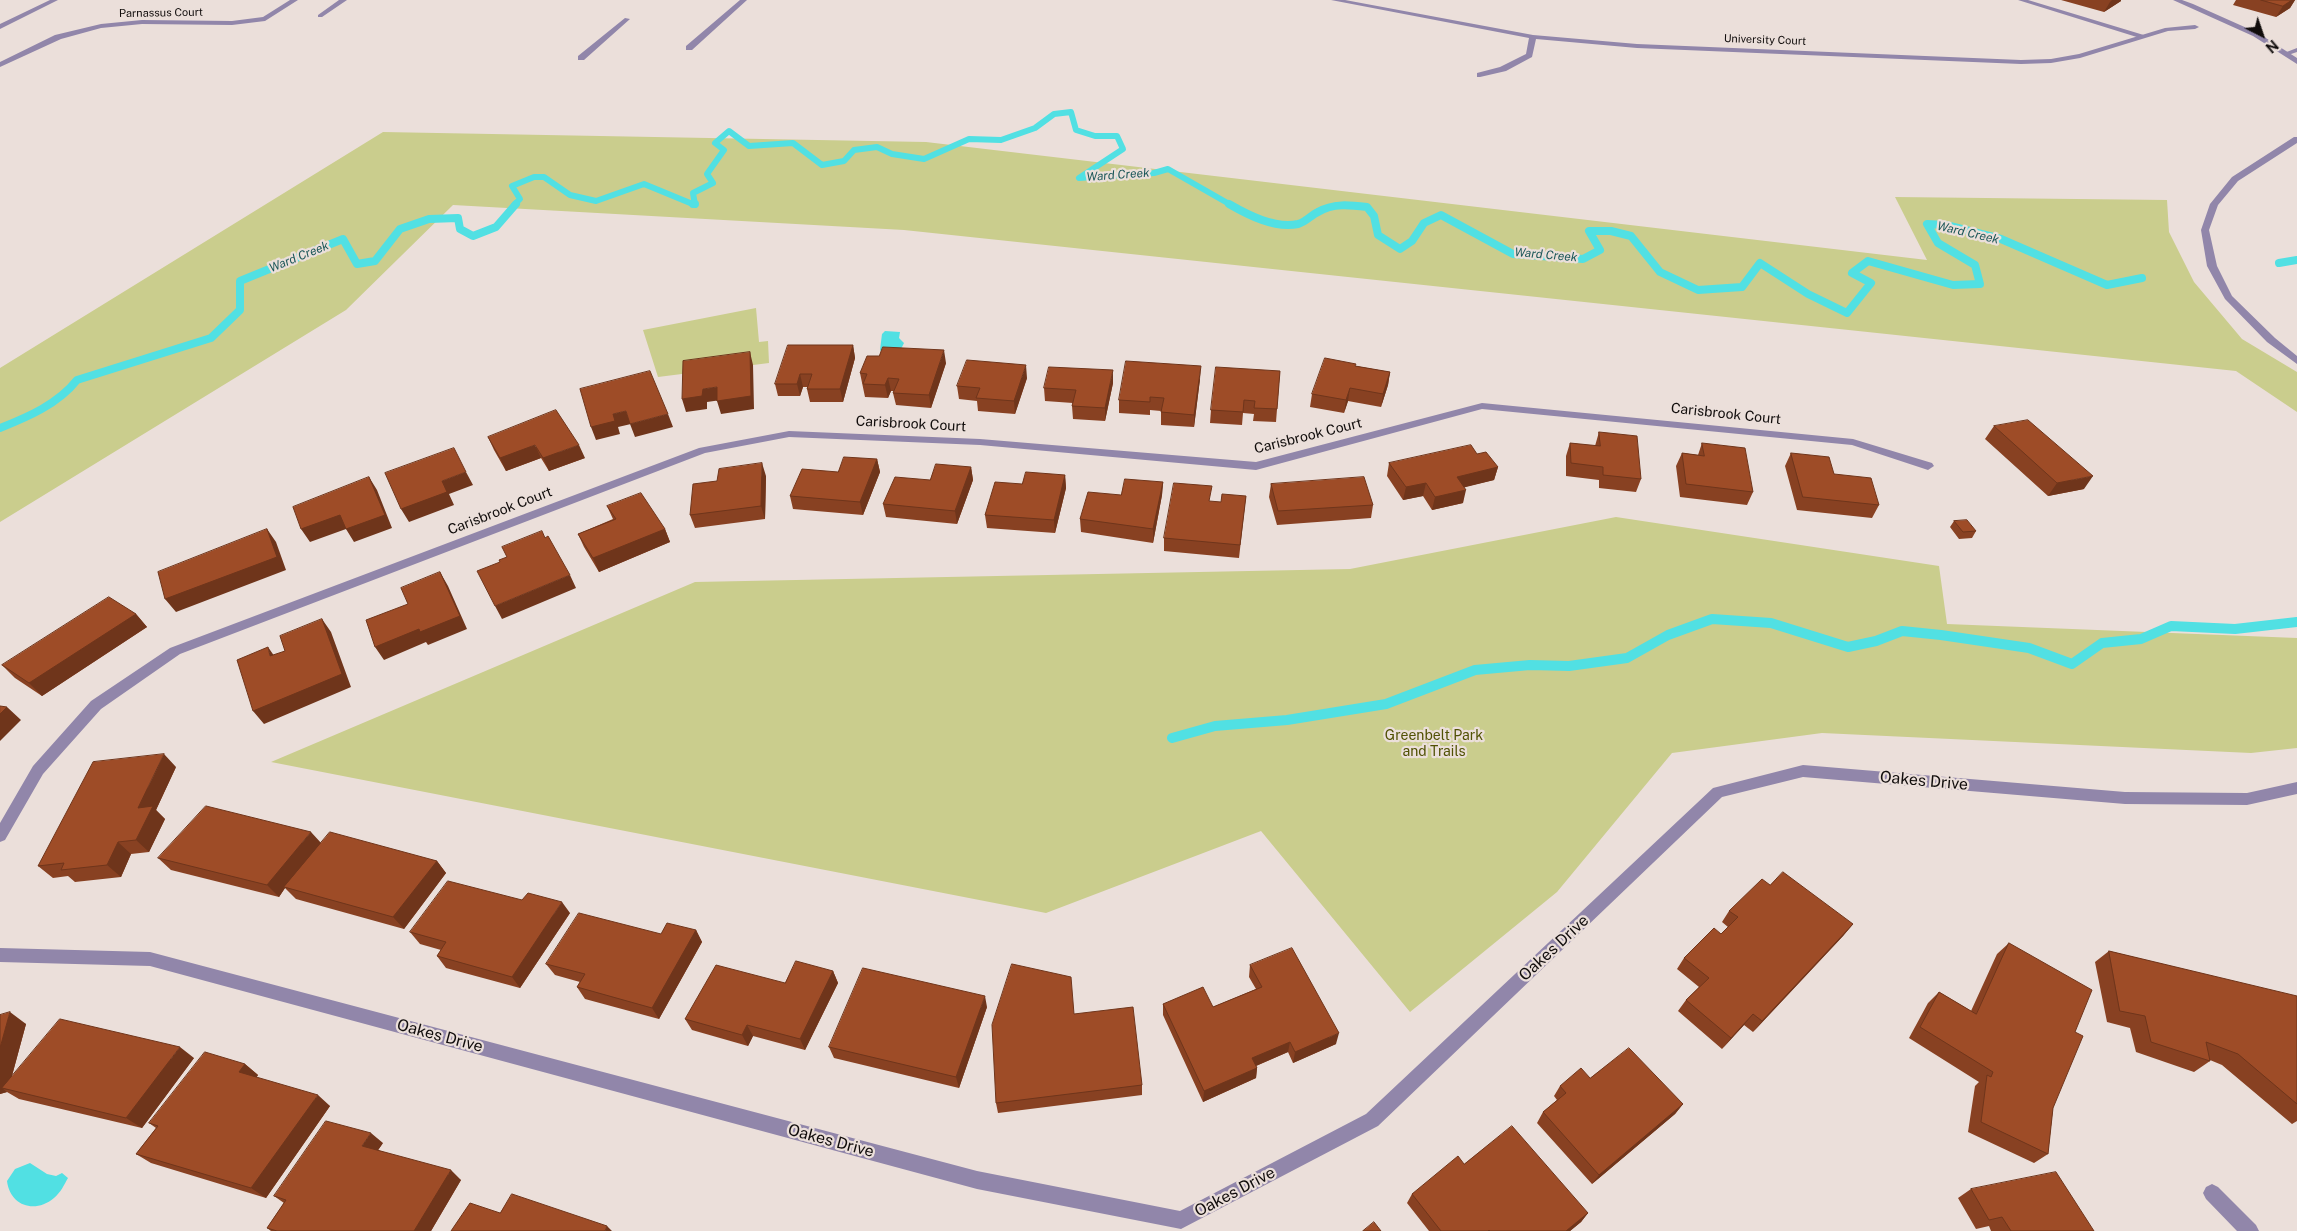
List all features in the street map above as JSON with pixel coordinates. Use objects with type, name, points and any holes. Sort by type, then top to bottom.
[{"type":"street","points":[[0,27],[55,0]]},
{"type":"street","name":"Parnassus Court","points":[[0,65],[58,37],[101,26],[142,22],[232,23],[265,19],[294,0]]},
{"type":"street","points":[[320,16],[344,0]]},
{"type":"street","points":[[689,48],[744,0]]},
{"type":"street","name":"University Court","points":[[1334,0],[1533,37],[1637,46],[2021,62],[2051,61],[2080,56],[2167,29],[2195,27]]},
{"type":"street","points":[[2021,0],[2143,36]]},
{"type":"street","points":[[2176,0],[2245,29],[2288,53],[2297,62]]},
{"type":"street","points":[[581,58],[627,19]]},
{"type":"street","points":[[1480,75],[1503,69],[1529,55],[1533,37]]},
{"type":"street","points":[[2288,53],[2297,50]]},
{"type":"street","points":[[2297,140],[2235,179],[2214,204],[2205,230],[2212,266],[2228,297],[2271,340],[2297,361]]},
{"type":"street","name":"Carisbrook Court","points":[[0,836],[38,770],[96,706],[175,651],[703,450],[789,434],[980,442],[1256,466],[1482,406],[1852,442],[1928,466]]},
{"type":"street","name":"Oakes Drive","points":[[0,955],[150,959],[977,1180],[1182,1225],[1372,1120],[1718,792],[1803,771],[2125,798],[2246,798],[2297,788]]},
{"type":"street","points":[[2212,1193],[2250,1231]]},
{"type":"green space","points":[[383,132],[926,142],[1927,260],[1895,197],[2167,200],[2169,232],[2194,282],[2242,339],[2297,372],[2297,412],[2236,371],[904,230],[453,205],[346,310],[0,522],[0,368]]},
{"type":"green space","points":[[756,308],[759,342],[768,341],[769,363],[658,377],[643,330]]},
{"type":"green space","name":"Greenbelt Park and Trails","points":[[1616,517],[1939,566],[1947,624],[2297,638],[2297,748],[2251,753],[1822,733],[1672,753],[1557,892],[1410,1012],[1261,831],[1046,913],[271,762],[695,582],[1350,569]]},
{"type":"water","points":[[885,331],[900,332],[899,338],[904,343],[900,351],[882,352],[880,350],[882,334]]},
{"type":"water","points":[[30,1163],[47,1174],[56,1176],[62,1173],[68,1178],[54,1198],[39,1206],[24,1205],[18,1202],[9,1190],[7,1181],[15,1169]]},
{"type":"building","points":[[2261,0],[2292,0],[2283,6]]},
{"type":"building","points":[[788,345],[853,345],[840,389],[807,389],[812,374],[800,374],[797,384],[775,384]]},
{"type":"building","points":[[883,347],[944,350],[929,395],[893,393],[899,379],[888,378],[885,385],[863,384],[867,374],[860,373],[867,356],[879,356]]},
{"type":"building","points":[[750,352],[751,396],[717,401],[717,387],[703,389],[702,396],[682,399],[683,361]]},
{"type":"building","points":[[1325,358],[1356,364],[1355,366],[1390,372],[1383,394],[1350,388],[1346,400],[1312,394]]},
{"type":"building","points":[[967,360],[1026,365],[1014,401],[976,398],[980,388],[957,386]]},
{"type":"building","points":[[1126,361],[1201,366],[1194,415],[1161,412],[1164,398],[1150,397],[1150,402],[1119,400]]},
{"type":"building","points":[[1049,367],[1113,370],[1105,408],[1072,406],[1076,390],[1044,388]]},
{"type":"building","points":[[1216,367],[1280,371],[1277,409],[1254,408],[1255,401],[1244,400],[1243,412],[1211,410]]},
{"type":"building","points":[[650,371],[668,414],[630,424],[626,411],[613,414],[615,421],[591,427],[580,389]]},
{"type":"building","points":[[556,410],[579,445],[543,458],[535,445],[500,458],[488,437]]},
{"type":"building","points":[[2028,420],[2093,476],[2057,483],[1994,426]]},
{"type":"building","points":[[1599,432],[1637,436],[1641,479],[1603,475],[1603,467],[1571,463],[1570,443],[1600,446]]},
{"type":"building","points":[[1702,443],[1745,448],[1753,492],[1686,484],[1682,453],[1704,456]]},
{"type":"building","points":[[1471,445],[1477,454],[1486,452],[1498,467],[1457,477],[1466,490],[1435,497],[1426,483],[1406,487],[1389,463]]},
{"type":"building","points":[[454,448],[466,472],[442,481],[447,492],[401,509],[385,473]]},
{"type":"building","points":[[1791,453],[1829,457],[1834,474],[1871,478],[1879,505],[1803,497]]},
{"type":"building","points":[[844,457],[877,459],[860,502],[790,496],[802,469],[838,472]]},
{"type":"building","points":[[762,463],[761,506],[690,515],[693,484],[717,481],[719,469]]},
{"type":"building","points":[[936,464],[971,467],[955,511],[883,504],[895,477],[930,480]]},
{"type":"building","points":[[1026,472],[1065,475],[1054,520],[985,515],[995,482],[1022,484]]},
{"type":"building","points":[[369,477],[385,515],[346,529],[340,515],[301,529],[293,507]]},
{"type":"building","points":[[1364,477],[1373,505],[1278,511],[1271,484]]},
{"type":"building","points":[[1125,479],[1163,482],[1153,529],[1080,519],[1088,492],[1121,495]]},
{"type":"building","points":[[1174,483],[1212,486],[1209,501],[1221,502],[1222,494],[1246,496],[1240,545],[1164,538]]},
{"type":"building","points":[[641,493],[665,529],[593,558],[578,534],[616,519],[607,506]]},
{"type":"building","points":[[1967,520],[1976,531],[1963,532],[1954,521]]},
{"type":"building","points":[[267,529],[277,557],[165,599],[158,572]]},
{"type":"building","points":[[542,531],[545,538],[548,536],[570,575],[495,606],[477,571],[500,562],[499,560],[507,557],[502,547]]},
{"type":"building","points":[[440,572],[460,616],[420,632],[419,629],[375,647],[366,620],[408,604],[401,588]]},
{"type":"building","points":[[109,597],[136,614],[29,683],[2,665]]},
{"type":"building","points":[[322,619],[342,674],[253,711],[237,660],[268,647],[270,656],[285,651],[280,636]]},
{"type":"building","points":[[0,706],[7,707],[0,714]]},
{"type":"building","points":[[164,754],[138,808],[153,806],[136,840],[118,842],[107,865],[61,870],[64,863],[38,866],[93,762]]},
{"type":"building","points":[[206,806],[311,832],[267,885],[158,858]]},
{"type":"building","points":[[330,832],[437,861],[393,917],[284,887]]},
{"type":"building","points":[[1783,872],[1853,924],[1762,1021],[1753,1014],[1731,1038],[1686,1000],[1709,978],[1684,958],[1714,928],[1721,934],[1738,917],[1729,911],[1762,879],[1770,885]]},
{"type":"building","points":[[448,881],[522,900],[528,893],[562,902],[512,977],[437,956],[446,942],[410,932]]},
{"type":"building","points":[[579,913],[661,934],[667,923],[696,930],[652,1008],[577,987],[585,974],[546,964]]},
{"type":"building","points":[[2009,943],[2092,990],[2075,1032],[2083,1036],[2053,1108],[2048,1154],[1981,1122],[1987,1075],[1991,1077],[1993,1072],[1920,1027],[1939,992],[1976,1014]]},
{"type":"building","points":[[1292,948],[1339,1033],[1295,1052],[1290,1042],[1252,1058],[1257,1068],[1204,1091],[1163,1004],[1203,987],[1213,1007],[1262,987],[1250,965]]},
{"type":"building","points":[[2109,951],[2297,996],[2297,1104],[2238,1054],[2206,1042],[2210,1061],[2151,1042],[2145,1016],[2120,1011]]},
{"type":"building","points":[[796,961],[833,971],[800,1039],[747,1025],[742,1035],[685,1019],[716,965],[785,983]]},
{"type":"building","points":[[1012,964],[1071,977],[1074,1014],[1133,1007],[1142,1085],[996,1103],[992,1025]]},
{"type":"building","points":[[863,968],[985,996],[956,1077],[829,1047]]},
{"type":"building","points":[[10,1012],[0,1048],[0,1015]]},
{"type":"building","points":[[60,1019],[180,1047],[126,1118],[2,1088]]},
{"type":"building","points":[[1629,1048],[1683,1104],[1599,1175],[1543,1112],[1566,1093],[1560,1086],[1581,1068],[1590,1078]]},
{"type":"building","points":[[205,1052],[245,1064],[239,1072],[318,1095],[251,1188],[136,1154],[158,1126],[149,1123]]},
{"type":"building","points":[[326,1121],[371,1133],[362,1146],[451,1170],[414,1231],[277,1231],[267,1228],[286,1200],[274,1196]]},
{"type":"building","points":[[1512,1126],[1588,1213],[1566,1231],[1441,1231],[1412,1194],[1458,1156],[1464,1164]]},
{"type":"building","points":[[2056,1172],[2094,1231],[2011,1231],[2002,1217],[1989,1220],[1971,1189]]},
{"type":"building","points":[[512,1194],[607,1226],[605,1231],[451,1231],[470,1203],[500,1213]]},
{"type":"building","points":[[1374,1222],[1381,1231],[1363,1231]]},
{"type":"waterway","name":"Ward Creek","points":[[695,204],[693,193],[713,183],[707,174],[724,150],[715,143],[729,131],[749,146],[793,143],[822,165],[844,161],[854,150],[877,147],[892,154],[924,159],[969,139],[1001,140],[1035,128],[1054,114],[1071,112],[1076,130],[1095,136],[1117,136],[1123,149],[1079,178],[1154,173],[1168,169],[1231,205]]},
{"type":"waterway","name":"Ward Creek","points":[[514,205],[520,199],[512,186],[534,177],[544,177],[570,195],[596,201],[644,184],[695,204]]},
{"type":"waterway","name":"Ward Creek","points":[[0,428],[52,403],[77,380],[211,338],[240,310],[240,281],[343,239],[357,264],[375,261],[400,229],[429,219],[458,218],[460,229],[473,236],[496,227],[516,204]]},
{"type":"waterway","name":"Ward Creek","points":[[1231,205],[1262,220],[1280,225],[1298,224],[1324,209],[1348,205]]},
{"type":"waterway","name":"Ward Creek","points":[[1337,205],[1348,205]]},
{"type":"waterway","name":"Ward Creek","points":[[1348,205],[1353,205]]},
{"type":"waterway","name":"Ward Creek","points":[[1348,205],[1367,207],[1374,216],[1378,235],[1400,249],[1412,241],[1424,223],[1441,215],[1513,254],[1583,259],[1600,250],[1589,231],[1611,231],[1631,236],[1660,272],[1698,290],[1742,287],[1760,263],[1808,294],[1847,313],[1871,283],[1852,273],[1868,261],[1953,285],[1980,284],[1975,265],[1938,243],[1927,224],[1946,225],[2001,239],[2107,285],[2142,278]]},
{"type":"waterway","name":"Ward Creek","points":[[2279,263],[2297,260]]},
{"type":"waterway","points":[[1172,738],[1215,726],[1287,720],[1386,704],[1475,670],[1530,665],[1569,666],[1627,658],[1668,635],[1712,619],[1771,623],[1848,647],[1876,641],[1902,631],[1941,635],[2029,648],[2072,664],[2102,643],[2141,639],[2171,626],[2235,629],[2297,622]]}]
